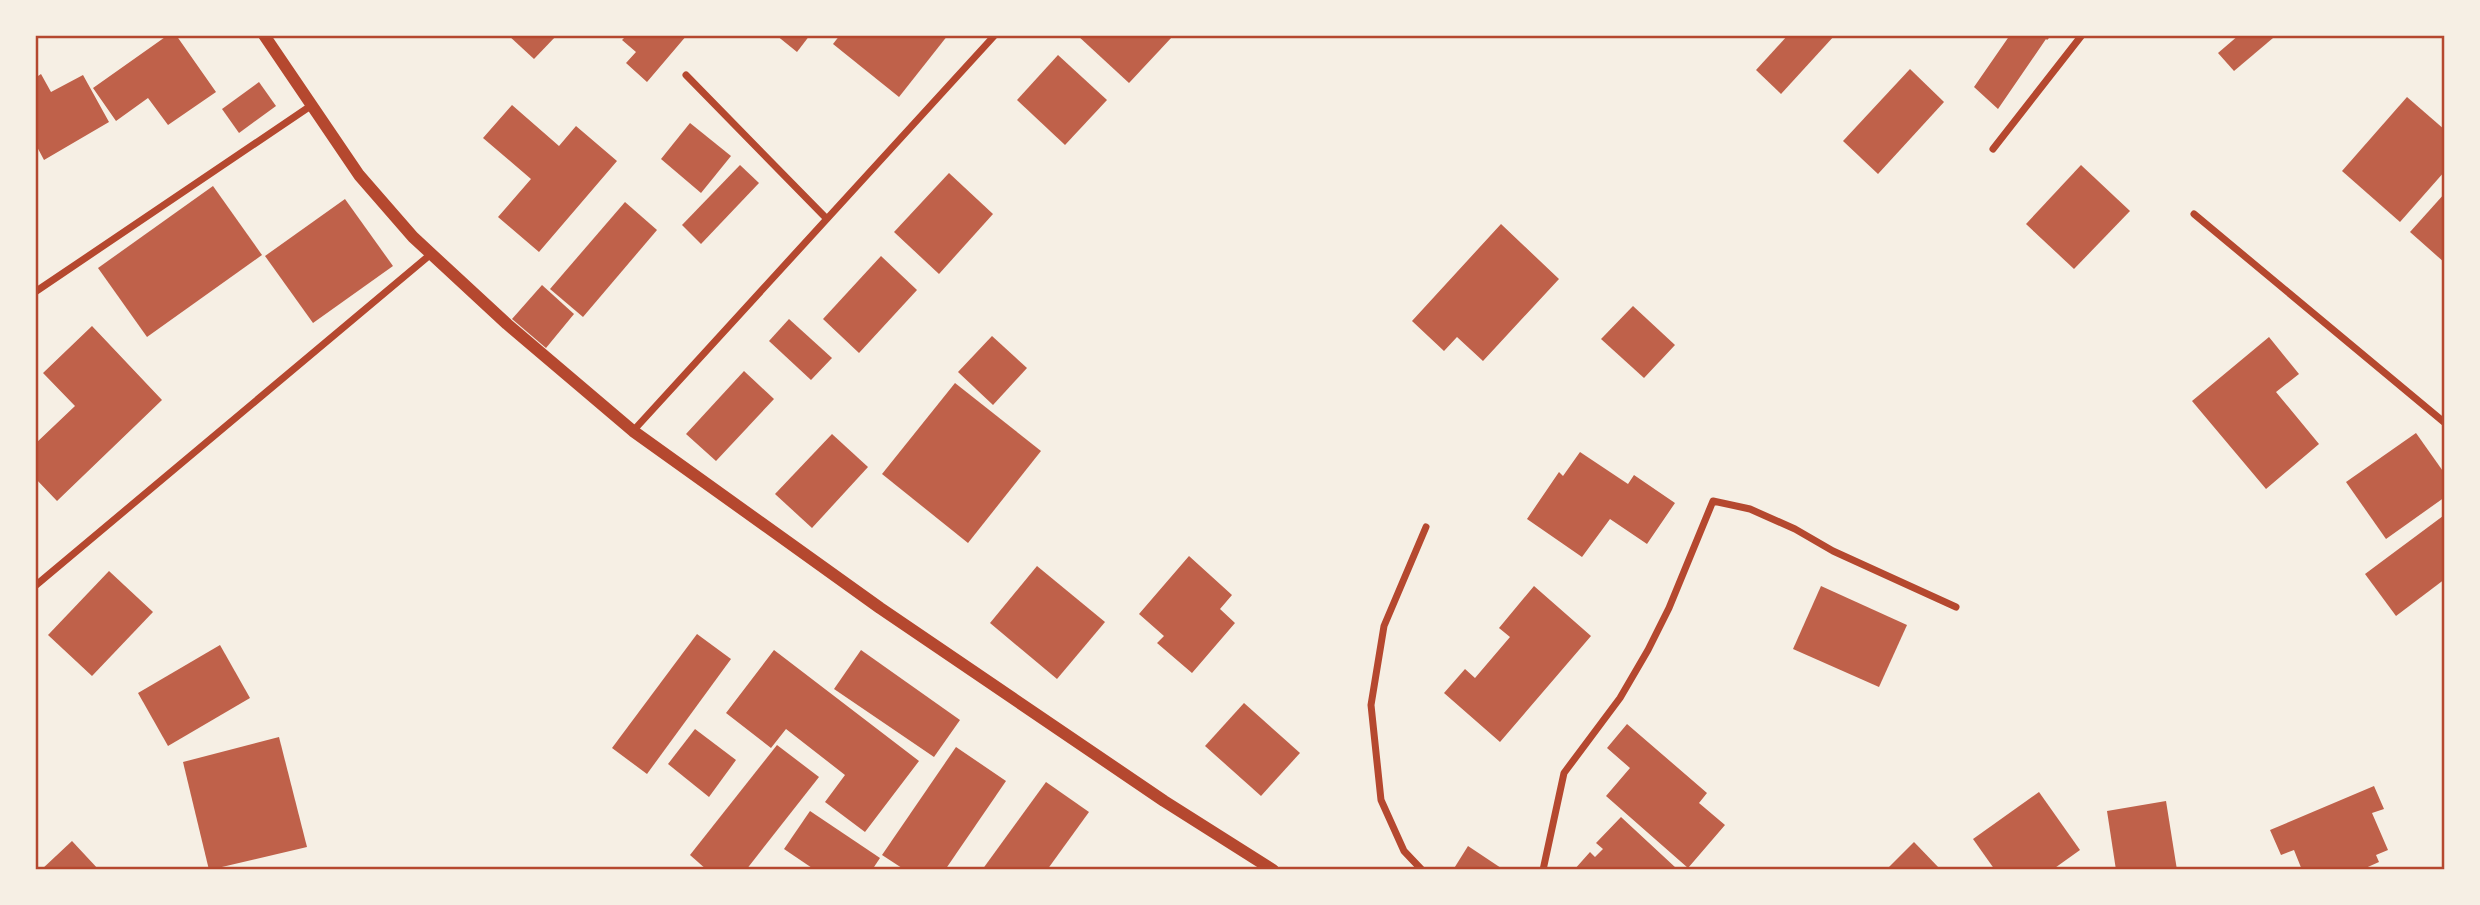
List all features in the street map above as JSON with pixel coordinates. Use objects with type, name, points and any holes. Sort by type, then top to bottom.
[{"type":"street","points":[[264,35],[359,175],[386,209],[507,324],[633,431],[880,608],[1164,801],[1273,870]]},
{"type":"street","points":[[633,431],[995,35]]},
{"type":"street","points":[[1993,149],[2082,35]]},
{"type":"street","points":[[686,75],[826,218]]},
{"type":"street","points":[[35,292],[312,105]]},
{"type":"street","points":[[2194,214],[2445,423]]},
{"type":"street","points":[[35,586],[431,254]]},
{"type":"street","points":[[1543,870],[1564,773],[1620,698],[1648,650],[1669,608],[1713,501],[1750,509],[1795,529],[1833,551],[1956,607]]},
{"type":"street","points":[[1422,870],[1404,851],[1381,800],[1371,705],[1384,626],[1426,527]]},
{"type":"building","points":[[168,35],[176,35],[216,92],[168,125],[148,98],[116,121],[93,88]]},
{"type":"building","points":[[508,35],[557,35],[534,59]]},
{"type":"building","points":[[627,35],[687,35],[647,82],[626,63],[636,52],[622,40]]},
{"type":"building","points":[[776,35],[810,35],[797,52]]},
{"type":"building","points":[[840,35],[948,35],[899,97],[833,44]]},
{"type":"building","points":[[1077,35],[1170,35],[1172,37],[1129,83]]},
{"type":"building","points":[[1788,35],[1835,35],[1781,94],[1756,70]]},
{"type":"building","points":[[2010,35],[2052,35],[2046,39],[1998,109],[1974,87]]},
{"type":"building","points":[[2239,35],[2271,35],[2273,38],[2234,71],[2218,53]]},
{"type":"building","points":[[1058,55],[1107,100],[1065,145],[1017,100]]},
{"type":"building","points":[[1910,69],[1944,102],[1878,174],[1843,141]]},
{"type":"building","points":[[41,74],[51,92],[83,75],[109,122],[44,160],[35,143],[35,78]]},
{"type":"building","points":[[259,82],[276,106],[239,133],[222,109]]},
{"type":"building","points":[[2407,97],[2445,130],[2445,171],[2400,222],[2342,171]]},
{"type":"building","points":[[512,105],[559,146],[576,126],[617,161],[539,252],[498,217],[531,179],[483,138]]},
{"type":"building","points":[[690,123],[731,156],[701,193],[661,159]]},
{"type":"building","points":[[740,165],[759,183],[701,244],[682,225]]},
{"type":"building","points":[[2081,165],[2130,211],[2074,269],[2026,224]]},
{"type":"building","points":[[949,173],[993,214],[939,274],[894,232]]},
{"type":"building","points":[[213,186],[262,255],[147,337],[98,268]]},
{"type":"building","points":[[2445,193],[2445,263],[2410,232]]},
{"type":"building","points":[[345,199],[393,266],[313,323],[265,256]]},
{"type":"building","points":[[625,202],[657,230],[583,317],[550,289]]},
{"type":"building","points":[[1501,224],[1559,279],[1483,361],[1457,337],[1444,351],[1412,321]]},
{"type":"building","points":[[881,256],[917,290],[859,353],[823,319]]},
{"type":"building","points":[[542,285],[574,314],[546,348],[512,319]]},
{"type":"building","points":[[1633,306],[1675,345],[1644,378],[1601,339]]},
{"type":"building","points":[[789,319],[832,358],[811,380],[769,341]]},
{"type":"building","points":[[92,326],[162,400],[57,501],[35,478],[35,444],[75,406],[43,373]]},
{"type":"building","points":[[992,336],[1027,368],[993,405],[958,372]]},
{"type":"building","points":[[2269,337],[2299,374],[2276,392],[2319,444],[2266,489],[2192,401]]},
{"type":"building","points":[[744,371],[774,399],[716,461],[686,434]]},
{"type":"building","points":[[955,383],[1041,451],[968,543],[882,474]]},
{"type":"building","points":[[2416,433],[2445,474],[2445,497],[2386,539],[2346,482]]},
{"type":"building","points":[[832,434],[868,467],[812,528],[775,494]]},
{"type":"building","points":[[1580,452],[1628,484],[1634,475],[1675,503],[1647,544],[1610,519],[1582,557],[1527,519],[1559,472],[1563,476]]},
{"type":"building","points":[[2443,516],[2445,579],[2396,616],[2365,574]]},
{"type":"building","points":[[1189,556],[1232,595],[1220,609],[1235,623],[1192,673],[1157,643],[1164,636],[1139,614]]},
{"type":"building","points":[[1037,566],[1105,622],[1057,679],[990,623]]},
{"type":"building","points":[[109,571],[153,612],[92,676],[48,635]]},
{"type":"building","points":[[1534,586],[1591,636],[1500,742],[1444,693],[1465,669],[1475,678],[1510,637],[1499,628]]},
{"type":"building","points":[[1821,586],[1907,625],[1879,687],[1793,649]]},
{"type":"building","points":[[697,634],[731,659],[647,774],[612,748]]},
{"type":"building","points":[[220,645],[250,698],[168,746],[138,693]]},
{"type":"building","points":[[774,650],[919,761],[865,832],[825,802],[845,775],[786,729],[771,748],[726,713]]},
{"type":"building","points":[[861,650],[960,720],[934,757],[834,689]]},
{"type":"building","points":[[1244,703],[1300,753],[1261,796],[1205,746]]},
{"type":"building","points":[[1627,724],[1707,793],[1699,803],[1725,825],[1688,868],[1606,796],[1630,768],[1607,748]]},
{"type":"building","points":[[695,729],[736,760],[709,797],[668,764]]},
{"type":"building","points":[[279,737],[307,847],[209,870],[183,762]]},
{"type":"building","points":[[777,745],[819,777],[746,870],[707,870],[690,855]]},
{"type":"building","points":[[956,747],[1006,781],[945,870],[905,870],[882,855]]},
{"type":"building","points":[[1046,782],[1089,812],[1047,870],[982,870]]},
{"type":"building","points":[[2374,786],[2384,809],[2372,813],[2388,850],[2376,855],[2379,862],[2361,870],[2302,870],[2294,850],[2281,855],[2270,830]]},
{"type":"building","points":[[2039,792],[2080,850],[2052,870],[1995,870],[1973,839]]},
{"type":"building","points":[[2166,801],[2177,870],[2116,870],[2107,811]]},
{"type":"building","points":[[810,811],[880,858],[872,870],[815,870],[784,849]]},
{"type":"building","points":[[1621,817],[1676,868],[1574,870],[1590,852],[1595,857],[1603,849],[1596,843]]},
{"type":"building","points":[[72,841],[99,870],[41,870]]},
{"type":"building","points":[[1914,842],[1941,870],[1886,870]]},
{"type":"building","points":[[1468,846],[1504,870],[1453,870]]}]
